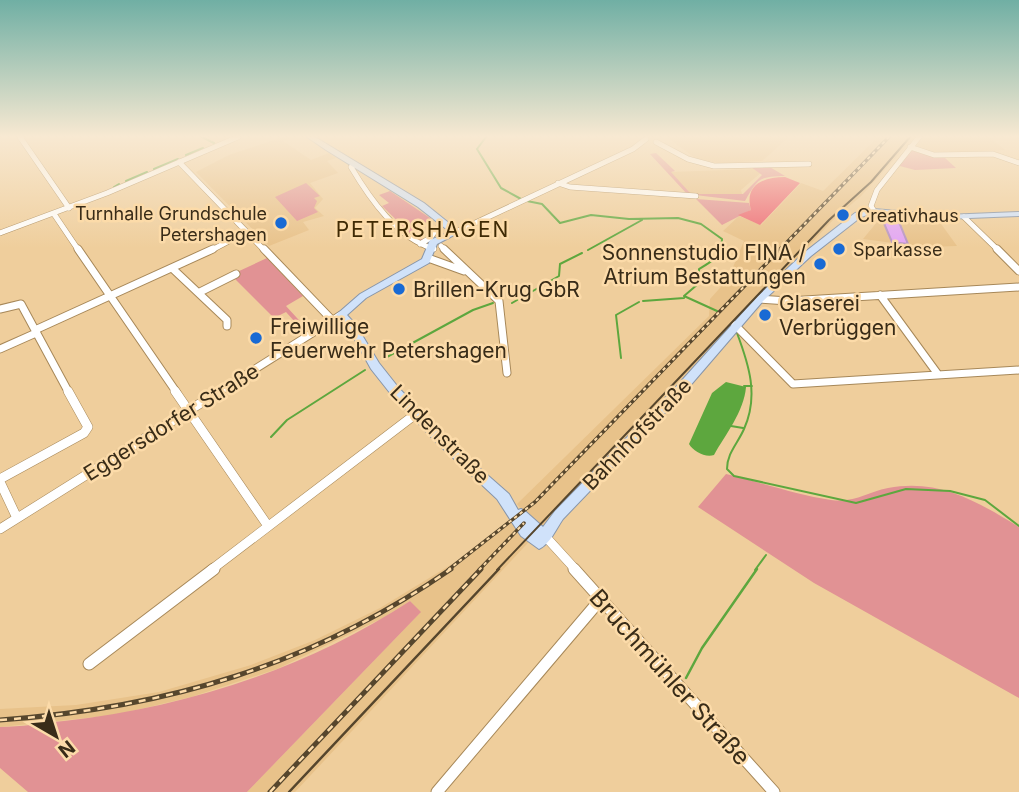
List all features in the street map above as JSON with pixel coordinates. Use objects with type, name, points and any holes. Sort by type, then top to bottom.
[{"type":"main road","points":[[337,318],[354,304],[426,266],[439,242],[456,232],[415,201],[366,174]]},
{"type":"main road","points":[[874,212],[964,217],[1019,214]]},
{"type":"main road","name":"Bahnhofstraße","points":[[542,540],[559,515],[694,375],[760,299],[833,234],[858,215],[874,212]]},
{"type":"main road","name":"Lindenstraße","points":[[337,318],[351,325],[377,368],[417,414],[458,457],[502,496],[542,540]]},
{"type":"street","points":[[46,174],[69,208]]},
{"type":"street","points":[[0,233],[150,174]]},
{"type":"street","points":[[190,174],[246,232],[337,318]]},
{"type":"street","points":[[355,174],[371,199],[420,244],[464,271],[499,301],[508,373]]},
{"type":"street","points":[[456,232],[578,174]]},
{"type":"street","points":[[874,212],[871,206],[877,190],[889,174]]},
{"type":"street","points":[[359,181],[370,177]]},
{"type":"street","points":[[558,183],[570,187],[696,196]]},
{"type":"street","points":[[54,214],[268,526]]},
{"type":"street","points":[[964,217],[1019,271]]},
{"type":"street","points":[[420,244],[430,238],[439,226]]},
{"type":"street","points":[[0,349],[246,232]]},
{"type":"street","points":[[433,252],[464,271]]},
{"type":"street","points":[[173,269],[196,294],[236,274]]},
{"type":"street","points":[[760,299],[769,302],[1019,287]]},
{"type":"street","points":[[200,292],[227,320],[227,326]]},
{"type":"street","points":[[880,295],[937,373]]},
{"type":"street","points":[[0,309],[22,304],[88,427],[84,433],[0,481],[17,518]]},
{"type":"street","name":"Eggersdorfer Straße","points":[[0,529],[337,318]]},
{"type":"street","points":[[735,325],[793,384],[1019,370]]},
{"type":"street","points":[[89,663],[417,414]]},
{"type":"street","name":"Bruchmühler Straße","points":[[542,540],[566,562],[774,792]]},
{"type":"street","points":[[437,792],[600,600]]},
{"type":"shaded area","points":[[198,174],[335,174],[310,183],[323,199],[315,208],[324,216],[303,222],[309,230],[269,246]]},
{"type":"shaded area","points":[[668,174],[673,174],[691,194],[743,194],[761,174],[785,176],[759,181],[745,201],[687,194]]},
{"type":"shaded area","points":[[672,174],[760,174],[741,190],[743,198],[691,194]]},
{"type":"shaded area","points":[[840,174],[881,174],[833,220],[803,252],[805,254],[754,301],[295,792],[247,792],[420,613],[410,601],[383,618],[277,669],[191,697],[115,715],[0,727],[0,709],[76,705],[159,692],[251,665],[315,640],[380,608],[457,561],[522,510],[517,504],[709,316],[710,299],[728,279],[744,241],[723,231],[739,216],[761,225],[801,183],[823,191]]},
{"type":"shaded area","points":[[785,177],[800,183],[760,225],[738,215],[751,210],[750,194],[757,184]]},
{"type":"shaded area","points":[[306,183],[320,196],[314,198],[317,201],[314,208],[318,212],[297,221],[275,197]]},
{"type":"shaded area","points":[[390,191],[433,220],[429,228],[425,227],[429,225],[425,222],[415,227],[423,231],[412,233],[425,240],[419,242],[382,206],[389,203],[379,195]]},
{"type":"shaded area","points":[[696,199],[749,203],[751,210],[722,225]]},
{"type":"shaded area","points":[[882,216],[939,221],[957,246],[923,247],[863,239]]},
{"type":"shaded area","points":[[267,258],[303,296],[286,306],[308,330],[304,332],[286,312],[274,318],[233,277],[237,272]]},
{"type":"shaded area","points":[[726,382],[746,387],[745,396],[714,455],[703,455],[689,444],[712,393]]},
{"type":"shaded area","points":[[726,474],[791,492],[840,501],[888,488],[924,486],[941,489],[973,501],[1019,527],[1019,698],[814,583],[698,507]]},
{"type":"shaded area","points":[[410,601],[421,612],[247,792],[28,792],[0,768],[0,727],[109,715],[200,695],[288,665],[371,625]]},
{"type":"building","points":[[883,221],[899,222],[908,244],[892,242]]},
{"type":"waterway","points":[[126,181],[142,174]]},
{"type":"waterway","points":[[492,174],[501,188],[521,199]]},
{"type":"waterway","points":[[114,187],[119,184]]},
{"type":"waterway","points":[[527,201],[542,204],[560,223],[591,215],[629,219],[678,218],[701,224],[722,239],[722,245],[716,257],[699,269],[698,284],[684,296],[717,311]]},
{"type":"waterway","points":[[588,250],[642,220]]},
{"type":"waterway","points":[[512,303],[559,276],[560,264],[582,253]]},
{"type":"waterway","points":[[643,301],[684,298]]},
{"type":"waterway","points":[[621,358],[616,315],[639,302]]},
{"type":"waterway","points":[[385,358],[473,310],[493,303]]},
{"type":"waterway","points":[[737,333],[751,386]]},
{"type":"waterway","points":[[271,437],[287,420],[365,370]]},
{"type":"waterway","points":[[744,386],[751,386]]},
{"type":"waterway","points":[[751,386],[748,417],[727,463],[727,469],[734,476],[856,503],[906,489],[950,491],[985,500],[1019,526]]},
{"type":"waterway","points":[[731,426],[743,428]]},
{"type":"waterway","points":[[755,570],[766,555]]},
{"type":"waterway","points":[[686,678],[702,648],[757,569]]},
{"type":"tram line","points":[[497,570],[829,220],[878,174]]},
{"type":"tram line","points":[[289,792],[499,569]]},
{"type":"railway","points":[[448,570],[535,502],[853,174]]},
{"type":"railway","points":[[479,570],[524,523]]},
{"type":"railway","points":[[0,720],[121,705],[236,676],[291,656],[345,631],[399,603],[451,569]]},
{"type":"railway","points":[[270,792],[481,569]]},
{"type":"place","name":"Creativhaus","points":[[843,215]]},
{"type":"place","name":"Turnhalle Grundschule Petershagen","points":[[281,223]]},
{"type":"place","name":"Sparkasse","points":[[839,249]]},
{"type":"place","name":"Sonnenstudio FINA / Atrium Bestattungen","points":[[820,264]]},
{"type":"place","name":"Brillen-Krug GbR","points":[[399,289]]},
{"type":"place","name":"Glaserei Verbrüggen","points":[[765,315]]},
{"type":"place","name":"Freiwillige Feuerwehr Petershagen","points":[[256,338]]},
{"type":"district","name":"PETERSHAGEN","points":[[423,229]]}]
